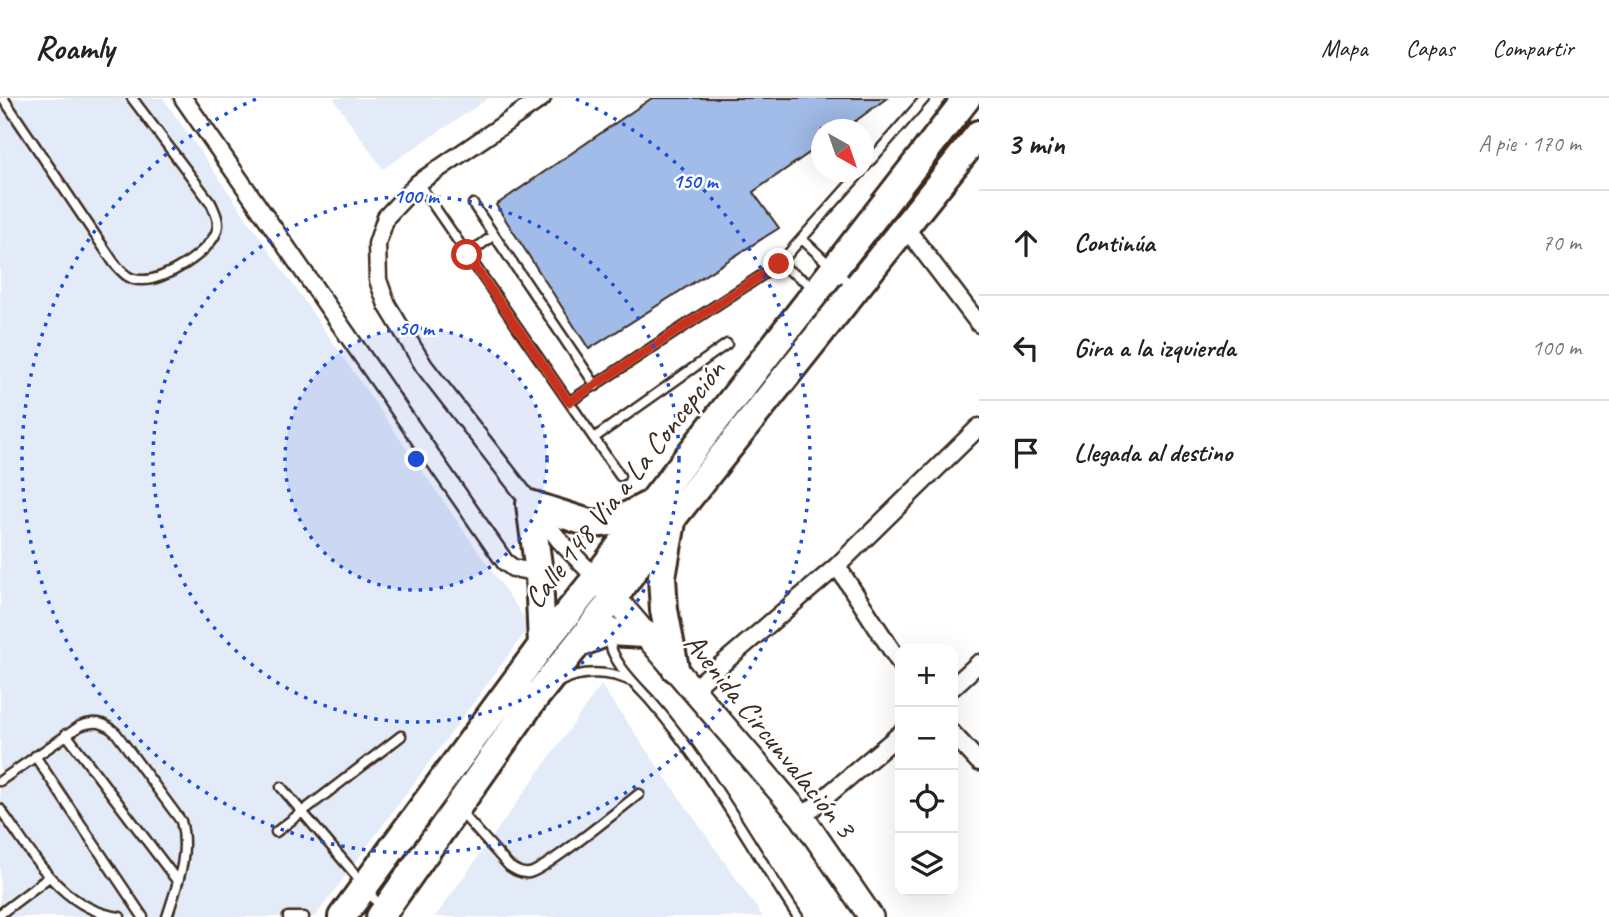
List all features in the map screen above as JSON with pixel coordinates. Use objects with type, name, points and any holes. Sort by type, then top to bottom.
[{"type":"main road","name":"Calle 148 Via a La Concepción","points":[[382,915],[531,703],[576,645],[605,588],[662,510],[834,292],[967,98]]},
{"type":"main road","name":"Calle 148 Via a La Concepción","points":[[834,292],[905,227],[979,134]]},
{"type":"main road","points":[[542,645],[540,573],[530,504],[593,524],[662,510],[664,610],[675,668]]},
{"type":"main road","name":"Calle 148 Via a La Concepción","points":[[342,917],[542,645],[605,588]]},
{"type":"main road","name":"Avenida Circunvalación 3","points":[[605,588],[802,817],[872,917]]},
{"type":"main road","points":[[576,645],[608,632],[645,634]]},
{"type":"street","points":[[183,98],[505,562],[513,568],[540,573]]},
{"type":"street","points":[[542,98],[418,183],[386,217],[377,244],[378,280],[387,305],[424,366],[559,541],[605,588]]},
{"type":"street","points":[[905,227],[979,324]]},
{"type":"street","points":[[693,689],[837,566],[979,427]]},
{"type":"street","points":[[837,566],[895,655]]},
{"type":"street","points":[[958,682],[979,663]]},
{"type":"street","points":[[802,817],[895,738]]},
{"type":"street","points":[[958,739],[979,762]]},
{"type":"lane","points":[[3,98],[114,263],[125,276],[140,281],[158,279],[177,268],[204,250],[218,229],[217,215],[211,203],[132,98]]},
{"type":"lane","points":[[874,156],[925,98]]},
{"type":"lane","points":[[569,402],[779,264],[852,182]]},
{"type":"lane","points":[[418,183],[620,476]]},
{"type":"lane","points":[[472,204],[596,386]]},
{"type":"lane","points":[[467,255],[494,235]]},
{"type":"lane","points":[[802,239],[834,292]]},
{"type":"lane","points":[[779,264],[834,292]]},
{"type":"lane","points":[[594,438],[727,344]]},
{"type":"lane","points":[[605,588],[609,643],[634,682],[715,789],[798,917]]},
{"type":"lane","points":[[531,703],[554,685],[582,674],[618,676],[634,682]]},
{"type":"lane","points":[[0,781],[66,734],[92,721],[105,723],[116,733],[181,821],[184,858],[167,917]]},
{"type":"lane","points":[[66,734],[178,882]]},
{"type":"lane","points":[[276,832],[401,736]]},
{"type":"lane","points":[[35,756],[143,917]]},
{"type":"lane","points":[[281,788],[365,886],[382,915]]},
{"type":"lane","points":[[457,808],[509,866],[518,872],[528,873],[551,860],[639,794]]},
{"type":"lane","points":[[0,810],[49,877],[69,896],[104,915],[120,917]]},
{"type":"lane","points":[[0,914],[49,877]]},
{"type":"lane","points":[[288,917],[304,917]]},
{"type":"shaded area","points":[[0,98],[163,98],[530,626],[315,917],[0,917]]},
{"type":"shaded area","points":[[333,98],[489,98],[383,169]]},
{"type":"shaded area","points":[[601,685],[763,917],[435,917]]},
{"type":"building","points":[[652,98],[887,98],[858,119],[811,119],[811,152],[753,192],[779,228],[589,349],[496,205]]},
{"type":"route","points":[[467,255],[569,402],[779,264]]}]
